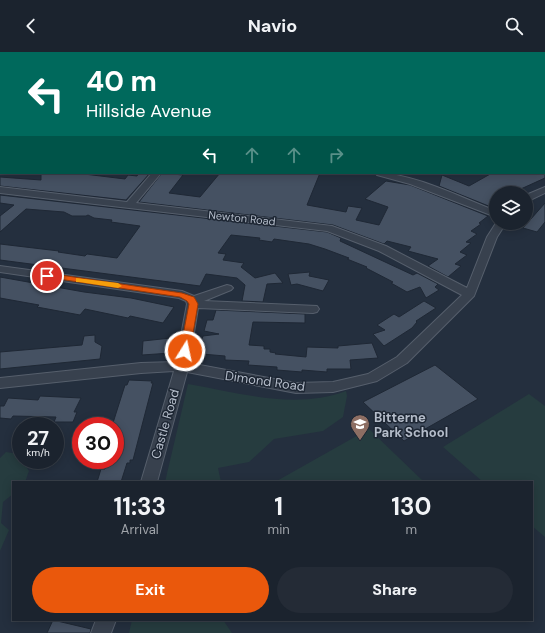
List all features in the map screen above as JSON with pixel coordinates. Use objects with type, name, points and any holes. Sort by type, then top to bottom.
[{"type":"street","points":[[128,206],[156,174]]},
{"type":"street","points":[[384,174],[413,182],[489,211]]},
{"type":"street","name":"Newton Road","points":[[0,190],[328,228],[352,235],[380,247],[470,294]]},
{"type":"street","points":[[533,196],[545,190]]},
{"type":"street","name":"Dimond Road","points":[[0,383],[142,368],[182,366],[296,388],[333,387],[372,378],[402,360],[470,294],[492,237],[496,230]]},
{"type":"street","points":[[0,269],[182,295],[192,302],[313,309]]},
{"type":"street","points":[[192,302],[226,288]]},
{"type":"street","name":"Castle Road","points":[[149,481],[182,366],[192,302]]},
{"type":"street","points":[[101,633],[106,621]]},
{"type":"green space","points":[[188,384],[247,395],[287,400],[327,397],[346,391],[347,396],[343,417],[323,431],[274,439],[249,462],[218,468],[221,481],[165,481]]},
{"type":"green space","points":[[529,394],[545,406],[545,537],[533,527],[533,481],[482,481],[443,447]]},
{"type":"green space","points":[[369,429],[423,481],[277,481]]},
{"type":"green space","points":[[6,452],[12,453],[12,469],[28,469],[29,471],[25,481],[12,481],[12,495],[3,502],[1,523],[9,530],[0,551],[0,458]]},
{"type":"green space","points":[[132,621],[224,621],[232,633],[129,633]]},
{"type":"building","points":[[41,174],[84,174],[125,179],[128,175],[137,176],[138,174],[149,174],[126,200],[0,186],[0,177],[41,180]]},
{"type":"building","points":[[161,174],[183,175],[169,193],[200,197],[219,174],[320,174],[307,205],[346,212],[348,206],[362,208],[356,220],[379,225],[388,207],[365,199],[386,181],[410,185],[488,216],[479,223],[481,224],[471,231],[477,234],[466,242],[471,243],[460,252],[467,255],[455,264],[461,266],[448,277],[428,266],[438,259],[408,251],[411,247],[387,241],[384,244],[333,225],[139,202]]},
{"type":"building","points":[[490,174],[545,174],[545,178],[527,186],[489,186],[489,206],[439,186],[442,175],[469,186]]},
{"type":"building","points":[[0,195],[327,232],[341,238],[340,241],[413,275],[417,273],[438,284],[435,287],[439,290],[426,298],[420,287],[407,292],[391,283],[393,282],[366,268],[367,267],[347,259],[349,258],[309,244],[274,239],[272,242],[259,240],[260,238],[231,235],[218,253],[226,254],[223,260],[244,263],[241,267],[255,278],[275,273],[283,283],[267,284],[263,302],[242,301],[245,285],[237,278],[206,274],[200,286],[0,260],[0,244],[59,251],[58,252],[85,256],[87,254],[117,258],[140,226],[111,222],[112,220],[94,218],[88,215],[72,216],[64,212],[26,209],[0,232],[0,216],[14,205],[0,203]]},
{"type":"building","points":[[545,203],[545,222],[537,232],[530,230],[533,230],[533,217]]},
{"type":"building","points":[[310,272],[309,276],[329,280],[323,291],[297,284],[291,285],[288,274]]},
{"type":"building","points":[[0,277],[84,292],[131,298],[174,307],[163,323],[130,316],[128,318],[85,309],[80,315],[37,307],[39,305],[0,298]]},
{"type":"building","points":[[424,301],[436,308],[416,321],[417,322],[412,328],[384,346],[373,334],[385,330],[377,325],[394,314],[399,317]]},
{"type":"building","points":[[216,310],[305,314],[305,323],[253,322],[249,345],[264,346],[264,349],[270,349],[270,352],[276,353],[275,354],[306,357],[307,347],[338,348],[338,346],[372,343],[378,358],[350,360],[351,369],[327,369],[327,372],[302,370],[302,372],[277,370],[277,367],[248,365],[249,361],[225,360],[225,356],[202,354],[204,347],[199,347],[203,336],[219,334],[204,331],[207,320],[213,320]]},
{"type":"building","points":[[95,335],[95,342],[102,346],[100,359],[0,369],[0,352],[82,345],[84,336]]},
{"type":"building","points":[[171,338],[171,353],[142,355],[143,341]]},
{"type":"building","points":[[435,365],[478,399],[404,441],[363,402]]},
{"type":"building","points":[[129,380],[152,381],[151,383],[153,383],[133,460],[130,460],[130,463],[127,463],[121,481],[97,481],[101,469],[124,469],[124,417],[115,417],[125,385],[127,385]]},
{"type":"building","points":[[40,396],[81,398],[74,412],[77,412],[75,417],[72,417],[72,422],[64,422],[64,417],[13,416],[11,419],[0,418],[0,406],[4,406],[8,398],[38,400]]},
{"type":"building","points":[[53,621],[91,629],[90,633],[47,633]]},
{"type":"slow traffic","points":[[79,280],[118,286]]},
{"type":"place","name":"Bitterne Park School","points":[[360,441]]},
{"type":"route","points":[[47,276],[182,295],[191,299],[193,304],[185,351]]}]
